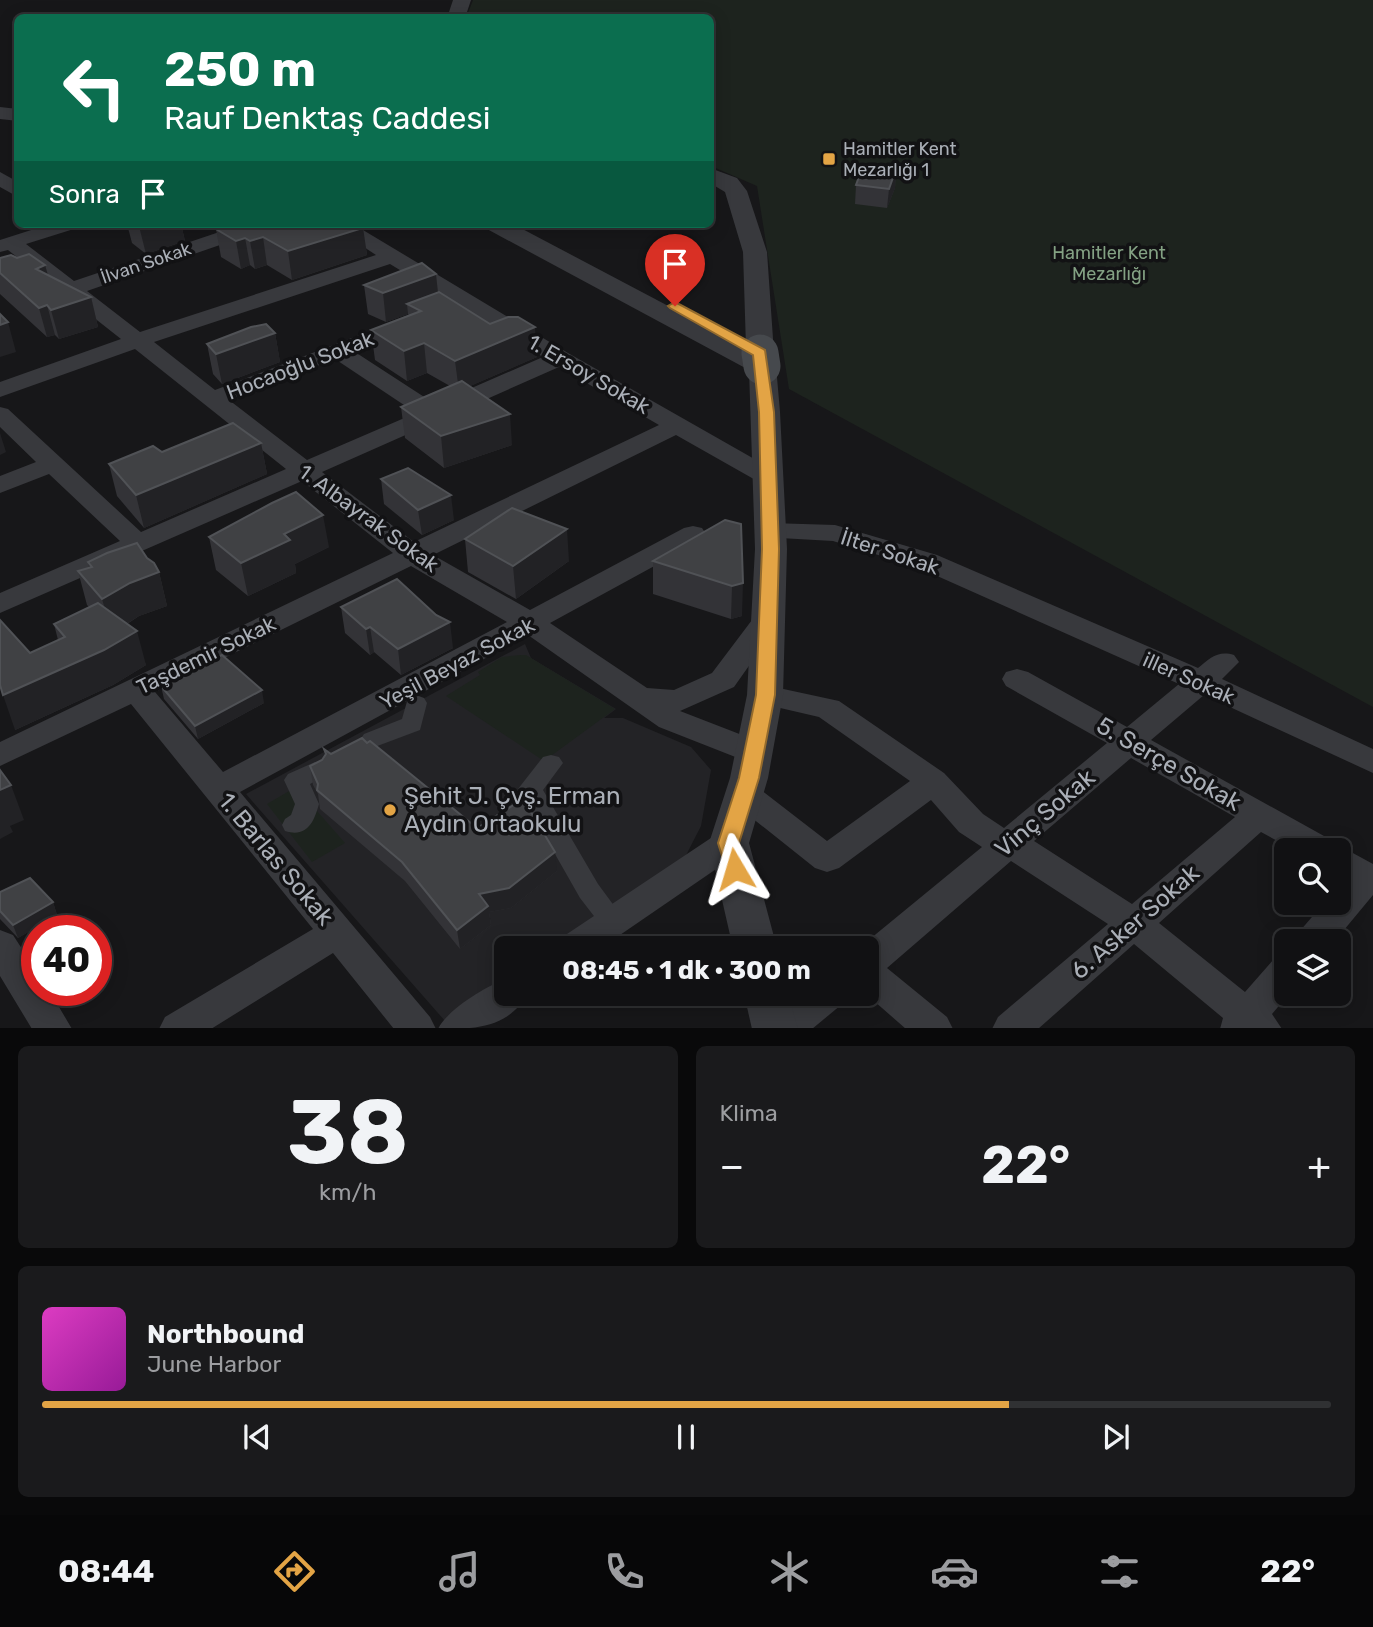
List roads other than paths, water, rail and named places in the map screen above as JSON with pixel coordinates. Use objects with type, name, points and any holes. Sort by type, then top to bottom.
[{"type":"street","points":[[714,176],[729,183],[736,191],[755,252],[766,412],[770,531],[765,695],[744,794],[729,843],[752,936]]},
{"type":"street","points":[[7,238],[52,228]]},
{"type":"street","name":"İlvan Sokak","points":[[71,289],[250,228]]},
{"type":"street","name":"1. Ersoy Sokak","points":[[345,228],[560,358],[768,477]]},
{"type":"street","points":[[503,228],[761,360]]},
{"type":"street","points":[[529,228],[632,282],[761,360]]},
{"type":"street","name":"1. Albayrak Sokak","points":[[7,238],[413,555],[531,623],[670,719],[754,752]]},
{"type":"street","points":[[0,390],[140,342],[200,318],[391,257]]},
{"type":"street","points":[[443,310],[466,302]]},
{"type":"street","name":"Hocaoğlu Sokak","points":[[212,399],[420,319]]},
{"type":"street","points":[[338,351],[434,414]]},
{"type":"street","points":[[0,604],[560,358]]},
{"type":"street","points":[[0,414],[138,544]]},
{"type":"street","name":"Taşdemir Sokak","points":[[0,755],[677,425]]},
{"type":"street","points":[[0,485],[53,464]]},
{"type":"street","name":"İlter Sokak","points":[[770,531],[835,533],[868,542],[927,561],[1004,597]]},
{"type":"street","name":"Yeşil Beyaz Sokak","points":[[219,789],[693,534]]},
{"type":"street","name":"iller Sokak","points":[[1004,597],[1212,672],[1373,762]]},
{"type":"street","points":[[639,698],[677,701],[723,680],[768,619]]},
{"type":"street","name":"Vinç Sokak","points":[[879,953],[1212,672]]},
{"type":"street","name":"5. Serçe Sokak","points":[[1017,679],[1300,838]]},
{"type":"street","name":"1. Barlas Sokak","points":[[136,689],[416,1028]]},
{"type":"street","points":[[765,695],[828,708],[933,781],[971,823],[1134,923],[1249,1024],[1274,988]]},
{"type":"street","points":[[372,740],[412,724],[416,703]]},
{"type":"street","points":[[551,763],[530,789],[589,891],[613,922]]},
{"type":"street","points":[[294,825],[302,821],[307,804],[296,780],[315,771]]},
{"type":"street","points":[[744,794],[827,859],[933,781]]},
{"type":"street","name":"6. Asker Sokak","points":[[1011,1028],[1259,815]]},
{"type":"street","points":[[592,936],[729,843]]},
{"type":"street","points":[[1321,929],[1360,873]]},
{"type":"street","points":[[178,1028],[337,932]]},
{"type":"street","points":[[0,945],[53,1028]]},
{"type":"street","points":[[879,983],[934,1028]]},
{"type":"street","points":[[457,1028],[494,1003]]},
{"type":"street","points":[[769,1006],[775,1028]]},
{"type":"street","points":[[783,1028],[812,1006]]},
{"type":"place","name":"Hamitler Kent Mezarlığı 1","points":[[829,159]]},
{"type":"place","name":"Şehit J. Çvş. Erman Aydın Ortaokulu","points":[[390,810]]},
{"type":"park label","name":"Hamitler Kent Mezarlığı","points":[[1109,263]]}]
